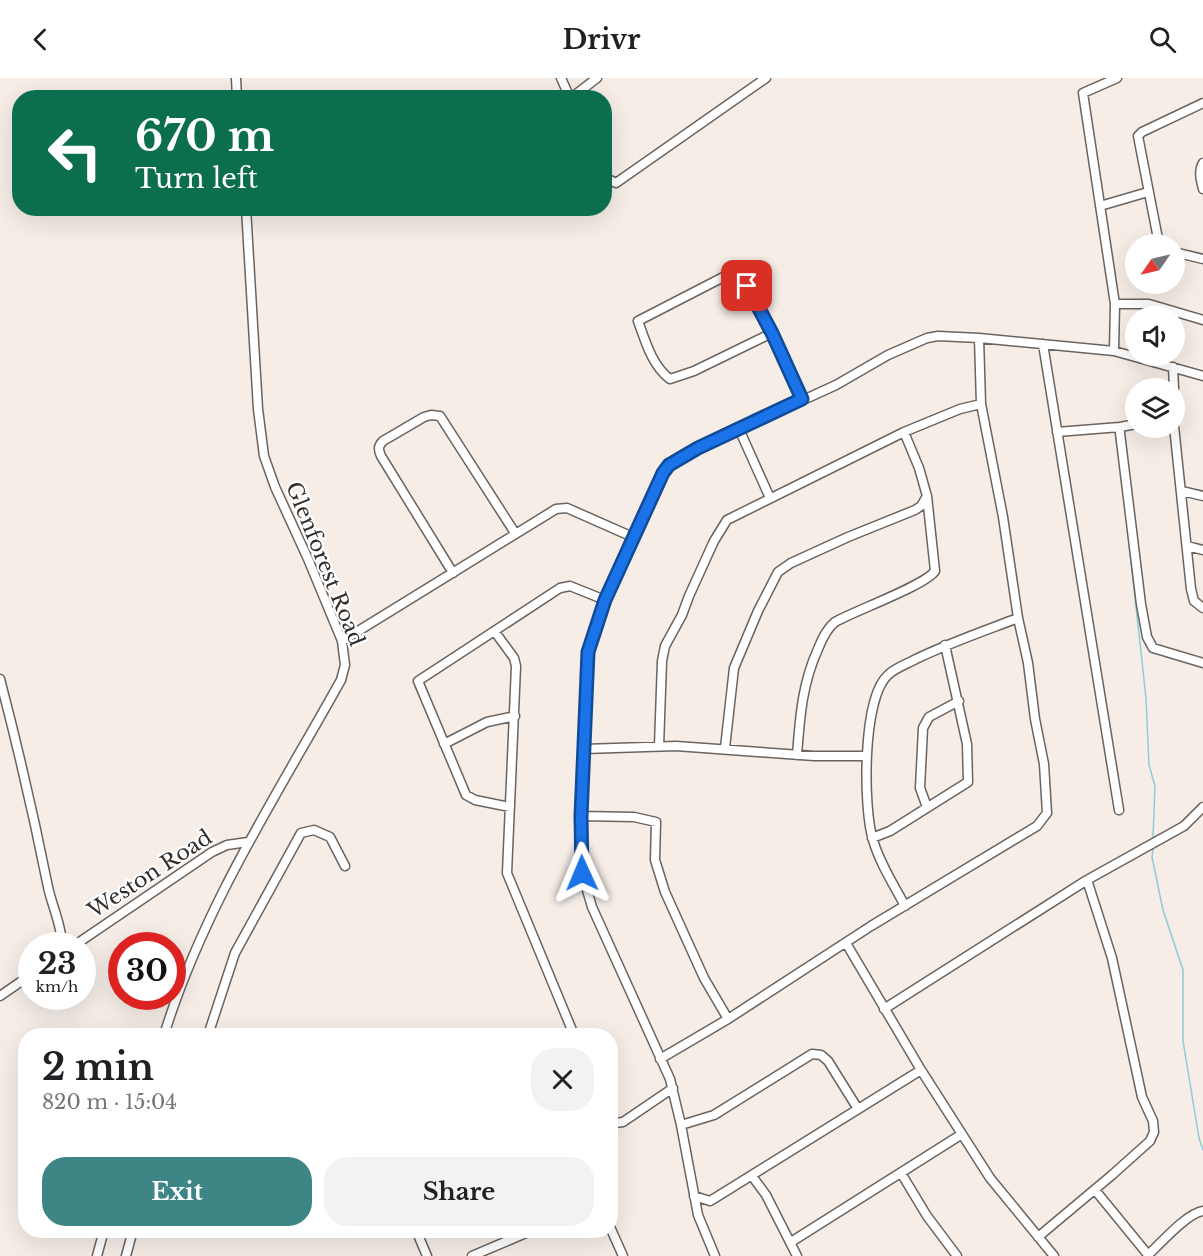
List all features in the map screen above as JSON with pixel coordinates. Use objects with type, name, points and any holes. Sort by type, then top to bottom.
[{"type":"street","points":[[581,90],[597,78]]},
{"type":"street","points":[[612,181],[616,183],[766,78]]},
{"type":"street","points":[[1114,351],[1115,304],[1083,93],[1117,78]]},
{"type":"street","points":[[1157,234],[1138,139],[1139,134],[1203,103]]},
{"type":"street","points":[[1203,163],[1200,171],[1203,189]]},
{"type":"street","points":[[1100,206],[1148,192]]},
{"type":"street","name":"Glenforest Road","points":[[166,1028],[199,940],[248,842],[341,680],[346,658],[342,641],[275,488],[264,456],[258,409],[246,216]]},
{"type":"street","points":[[1185,255],[1203,259]]},
{"type":"street","points":[[772,333],[694,371],[670,379],[662,373],[649,350],[638,321],[737,270],[772,333],[802,399]]},
{"type":"street","points":[[1115,304],[1149,304],[1203,320]]},
{"type":"street","points":[[715,1256],[698,1215],[673,1088],[587,896],[582,873],[581,816],[588,652],[605,600],[663,473],[669,465],[698,448],[836,385],[897,351],[927,338],[938,336],[1114,351],[1203,376]]},
{"type":"street","points":[[660,1059],[1037,826],[1047,813],[1044,764],[1035,719],[1028,663],[1018,618],[1003,517],[981,404],[979,338]]},
{"type":"street","points":[[1043,345],[1119,810]]},
{"type":"street","points":[[1173,367],[1174,378]]},
{"type":"street","points":[[659,746],[662,661],[667,641],[682,615],[714,541],[727,520],[904,432],[960,409],[981,404]]},
{"type":"street","points":[[453,573],[381,456],[378,450],[383,441],[424,417],[435,414],[440,416],[515,533]]},
{"type":"street","points":[[1057,432],[1125,426]]},
{"type":"street","points":[[1120,427],[1141,604],[1149,644],[1153,648],[1203,663]]},
{"type":"street","points":[[739,429],[770,498]]},
{"type":"street","points":[[797,754],[802,699],[807,676],[831,625],[933,574],[936,567],[927,496],[919,468],[904,432]]},
{"type":"street","points":[[1175,438],[1192,597],[1203,608]]},
{"type":"street","points":[[1182,491],[1203,496]]},
{"type":"street","points":[[725,748],[734,668],[758,611],[778,572],[791,563],[848,537],[915,510],[927,496]]},
{"type":"street","points":[[342,641],[552,510],[567,508],[635,538]]},
{"type":"street","points":[[1187,546],[1203,550]]},
{"type":"street","points":[[510,807],[469,798],[465,793],[418,681],[564,586],[570,586],[605,600]]},
{"type":"street","points":[[905,906],[879,858],[872,838],[866,789],[867,756],[874,701],[883,680],[900,667],[945,645],[1018,618]]},
{"type":"street","points":[[495,632],[516,662],[508,879],[571,1028]]},
{"type":"street","points":[[872,838],[890,831],[968,782],[967,744],[945,645]]},
{"type":"street","points":[[0,679],[32,806],[53,908],[62,932]]},
{"type":"street","points":[[927,807],[920,788],[923,728],[929,717],[959,701]]},
{"type":"street","points":[[444,744],[487,722],[515,716]]},
{"type":"street","points":[[584,749],[659,746],[867,756]]},
{"type":"street","points":[[884,1009],[1087,880],[1184,826],[1203,807]]},
{"type":"street","points":[[581,816],[634,818],[656,822],[656,860],[665,892],[704,978],[728,1019]]},
{"type":"street","points":[[210,1028],[235,953],[301,833],[314,830],[330,837],[345,866]]},
{"type":"street","name":"Weston Road","points":[[95,932],[220,848],[234,843],[248,842]]},
{"type":"street","points":[[1038,1237],[1095,1190],[1153,1136],[1153,1121],[1142,1098],[1112,957],[1087,880]]},
{"type":"street","points":[[846,944],[921,1070],[990,1178],[1054,1256]]},
{"type":"street","points":[[0,996],[18,984]]},
{"type":"street","points":[[681,1125],[714,1115],[812,1054],[821,1055],[828,1061],[858,1109]]},
{"type":"street","points":[[698,1215],[710,1201],[921,1070]]},
{"type":"street","points":[[618,1123],[623,1122],[673,1088]]},
{"type":"street","points":[[791,1242],[962,1134]]},
{"type":"street","points":[[901,1173],[927,1216],[957,1256]]},
{"type":"street","points":[[752,1176],[766,1195],[797,1256]]},
{"type":"street","points":[[1095,1190],[1148,1255],[1185,1221],[1203,1210]]},
{"type":"street","points":[[694,1196],[710,1201]]},
{"type":"street","points":[[97,1256],[102,1238]]},
{"type":"street","points":[[126,1256],[131,1238]]},
{"type":"street","points":[[419,1238],[427,1256]]},
{"type":"street","points":[[472,1256],[514,1238]]},
{"type":"street","points":[[615,1238],[623,1256]]},
{"type":"waterway","points":[[1126,516],[1146,698],[1149,765],[1155,786],[1153,838]]},
{"type":"waterway","points":[[1153,849],[1152,857],[1163,910],[1183,970],[1183,1041],[1203,1150]]},
{"type":"route","points":[[582,873],[581,816],[586,678],[590,642],[605,600],[663,473],[669,465],[698,448],[802,399],[772,333],[747,286]]}]
